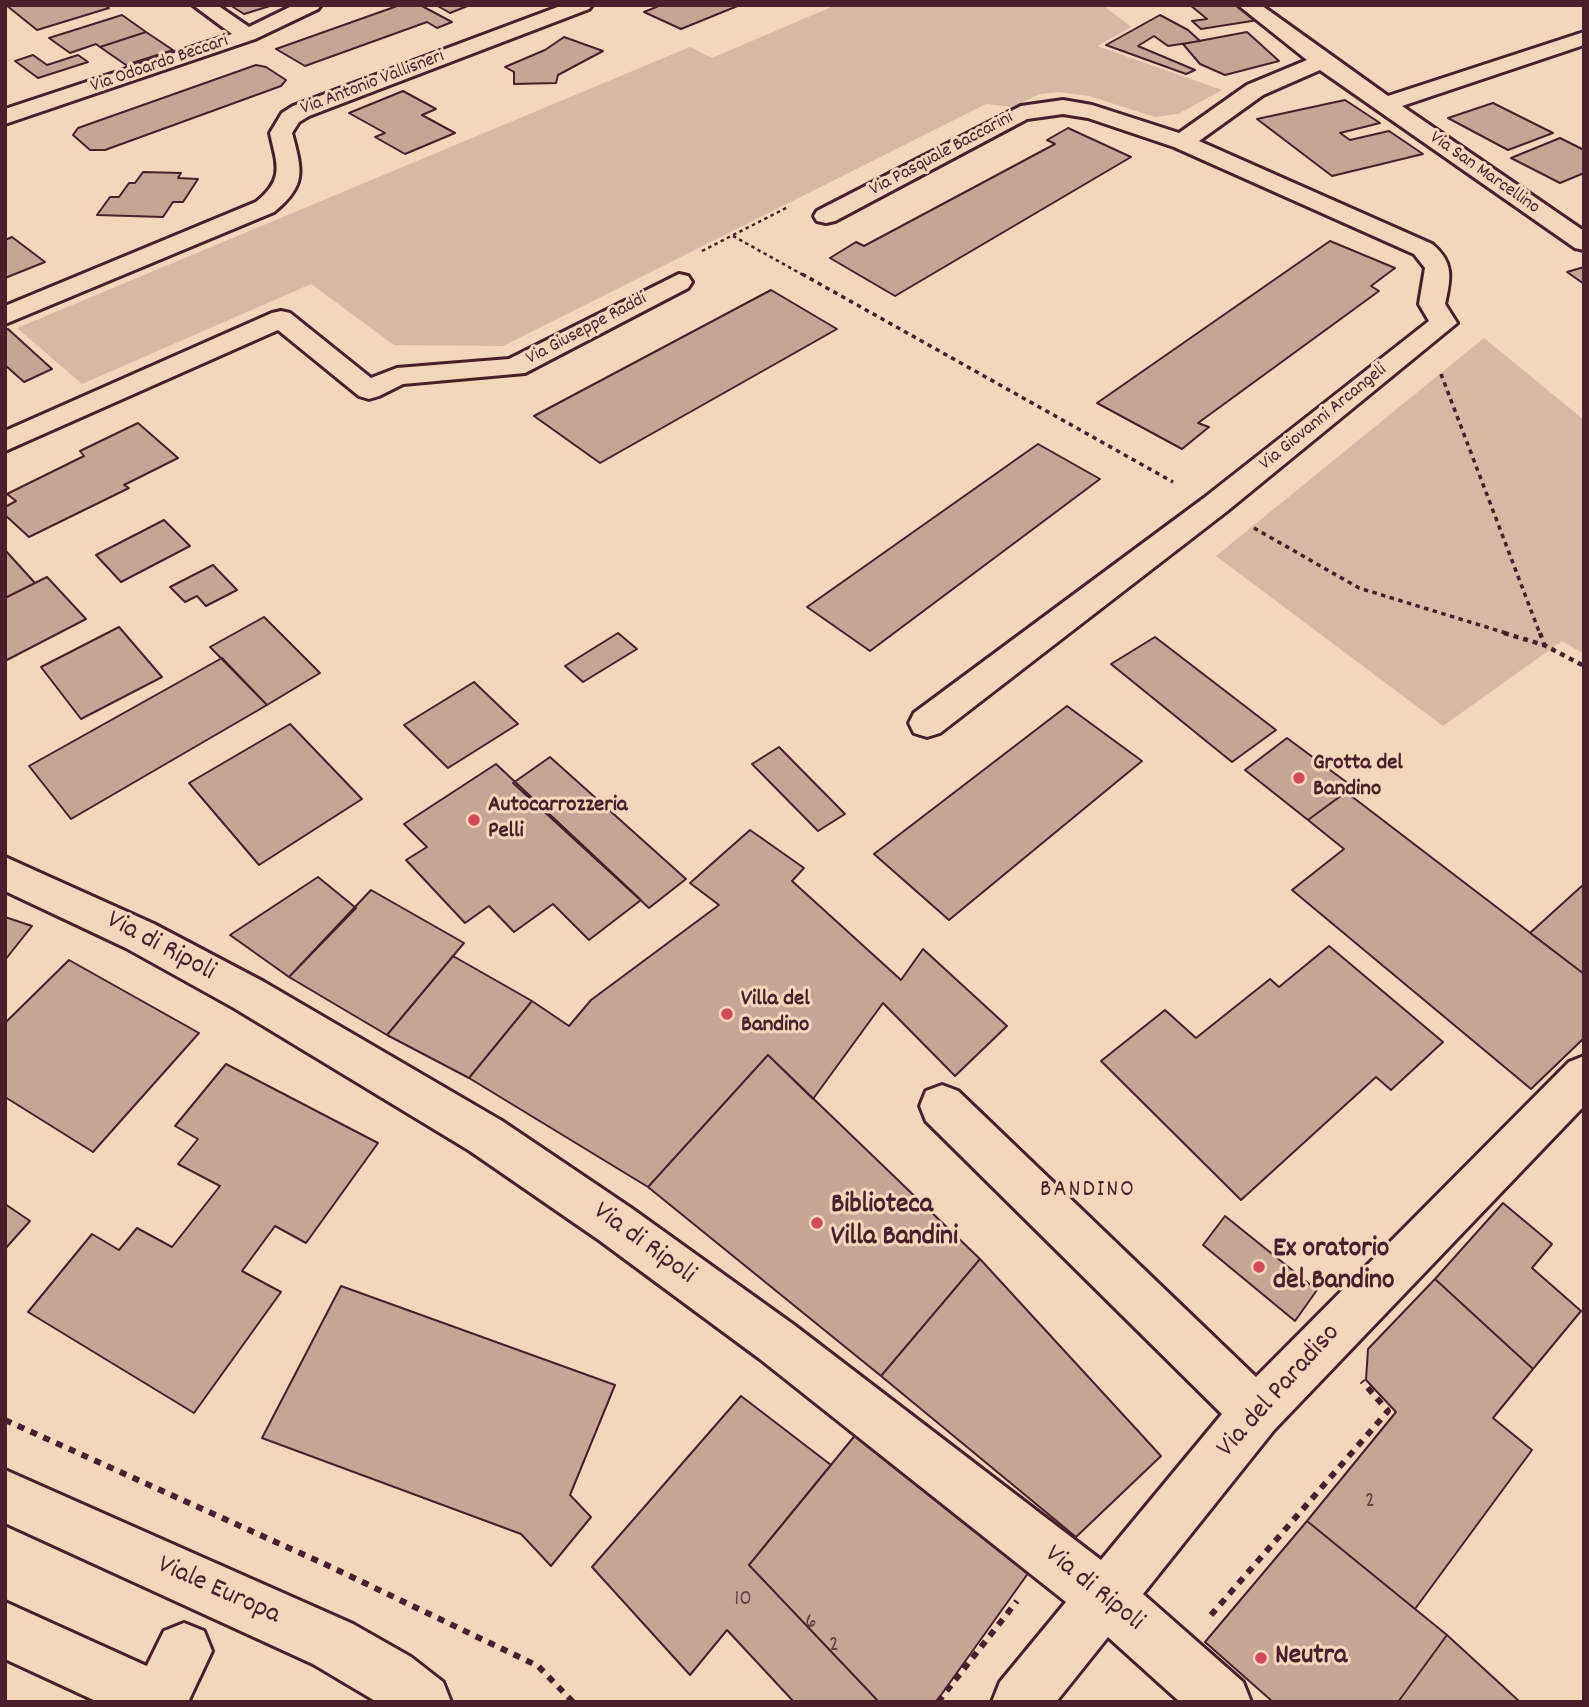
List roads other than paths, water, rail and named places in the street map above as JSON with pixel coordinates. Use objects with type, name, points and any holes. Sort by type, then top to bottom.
[{"type":"street","points":[[203,5],[248,35]]},
{"type":"street","name":"Via Odoardo Beccari","points":[[5,117],[248,35],[311,5]]},
{"type":"street","name":"Via Antonio Vallisneri","points":[[5,316],[265,207],[282,195],[289,184],[290,176],[281,133],[290,118],[301,111],[582,5]]},
{"type":"street","name":"Via San Marcellino","points":[[1248,5],[1322,61],[1584,243]]},
{"type":"street","points":[[1384,104],[1584,38]]},
{"type":"street","points":[[1182,142],[1255,90],[1322,61]]},
{"type":"street","name":"Via Pasquale Baccarini","points":[[826,216],[1029,110],[1063,107],[1093,112],[1182,142]]},
{"type":"street","name":"Via Giovanni Arcangeli","points":[[926,723],[1215,505],[1444,323],[1432,304],[1440,268],[1435,257],[1423,249],[1182,142]]},
{"type":"street","name":"Via Giuseppe Raddi","points":[[5,442],[281,319],[369,390],[397,376],[515,367],[679,282]]},
{"type":"street","name":"Via di Ripoli","points":[[5,873],[140,936],[249,995],[486,1136],[615,1224],[777,1342],[1107,1599],[1223,1702]]},
{"type":"street","name":"Via del Paradiso","points":[[1020,1702],[1107,1599],[1256,1412],[1584,1076]]},
{"type":"street","points":[[942,1106],[1256,1412]]},
{"type":"street","name":"Viale Europa","points":[[5,1496],[333,1644],[391,1677],[423,1702]]},
{"type":"street","points":[[5,1629],[159,1701],[184,1651]]},
{"type":"place","name":"Grotta del Bandino","points":[[1299,778]]},
{"type":"place","name":"Autocarrozzeria Pelli","points":[[474,820]]},
{"type":"place","name":"Villa del Bandino","points":[[727,1014]]},
{"type":"place","name":"Biblioteca Villa Bandini","points":[[817,1223]]},
{"type":"place","name":"Ex oratorio del Bandino","points":[[1259,1267]]},
{"type":"place","name":"Neutra","points":[[1261,1658]]},
{"type":"district","name":"BANDINO","points":[[1088,1192]]}]
